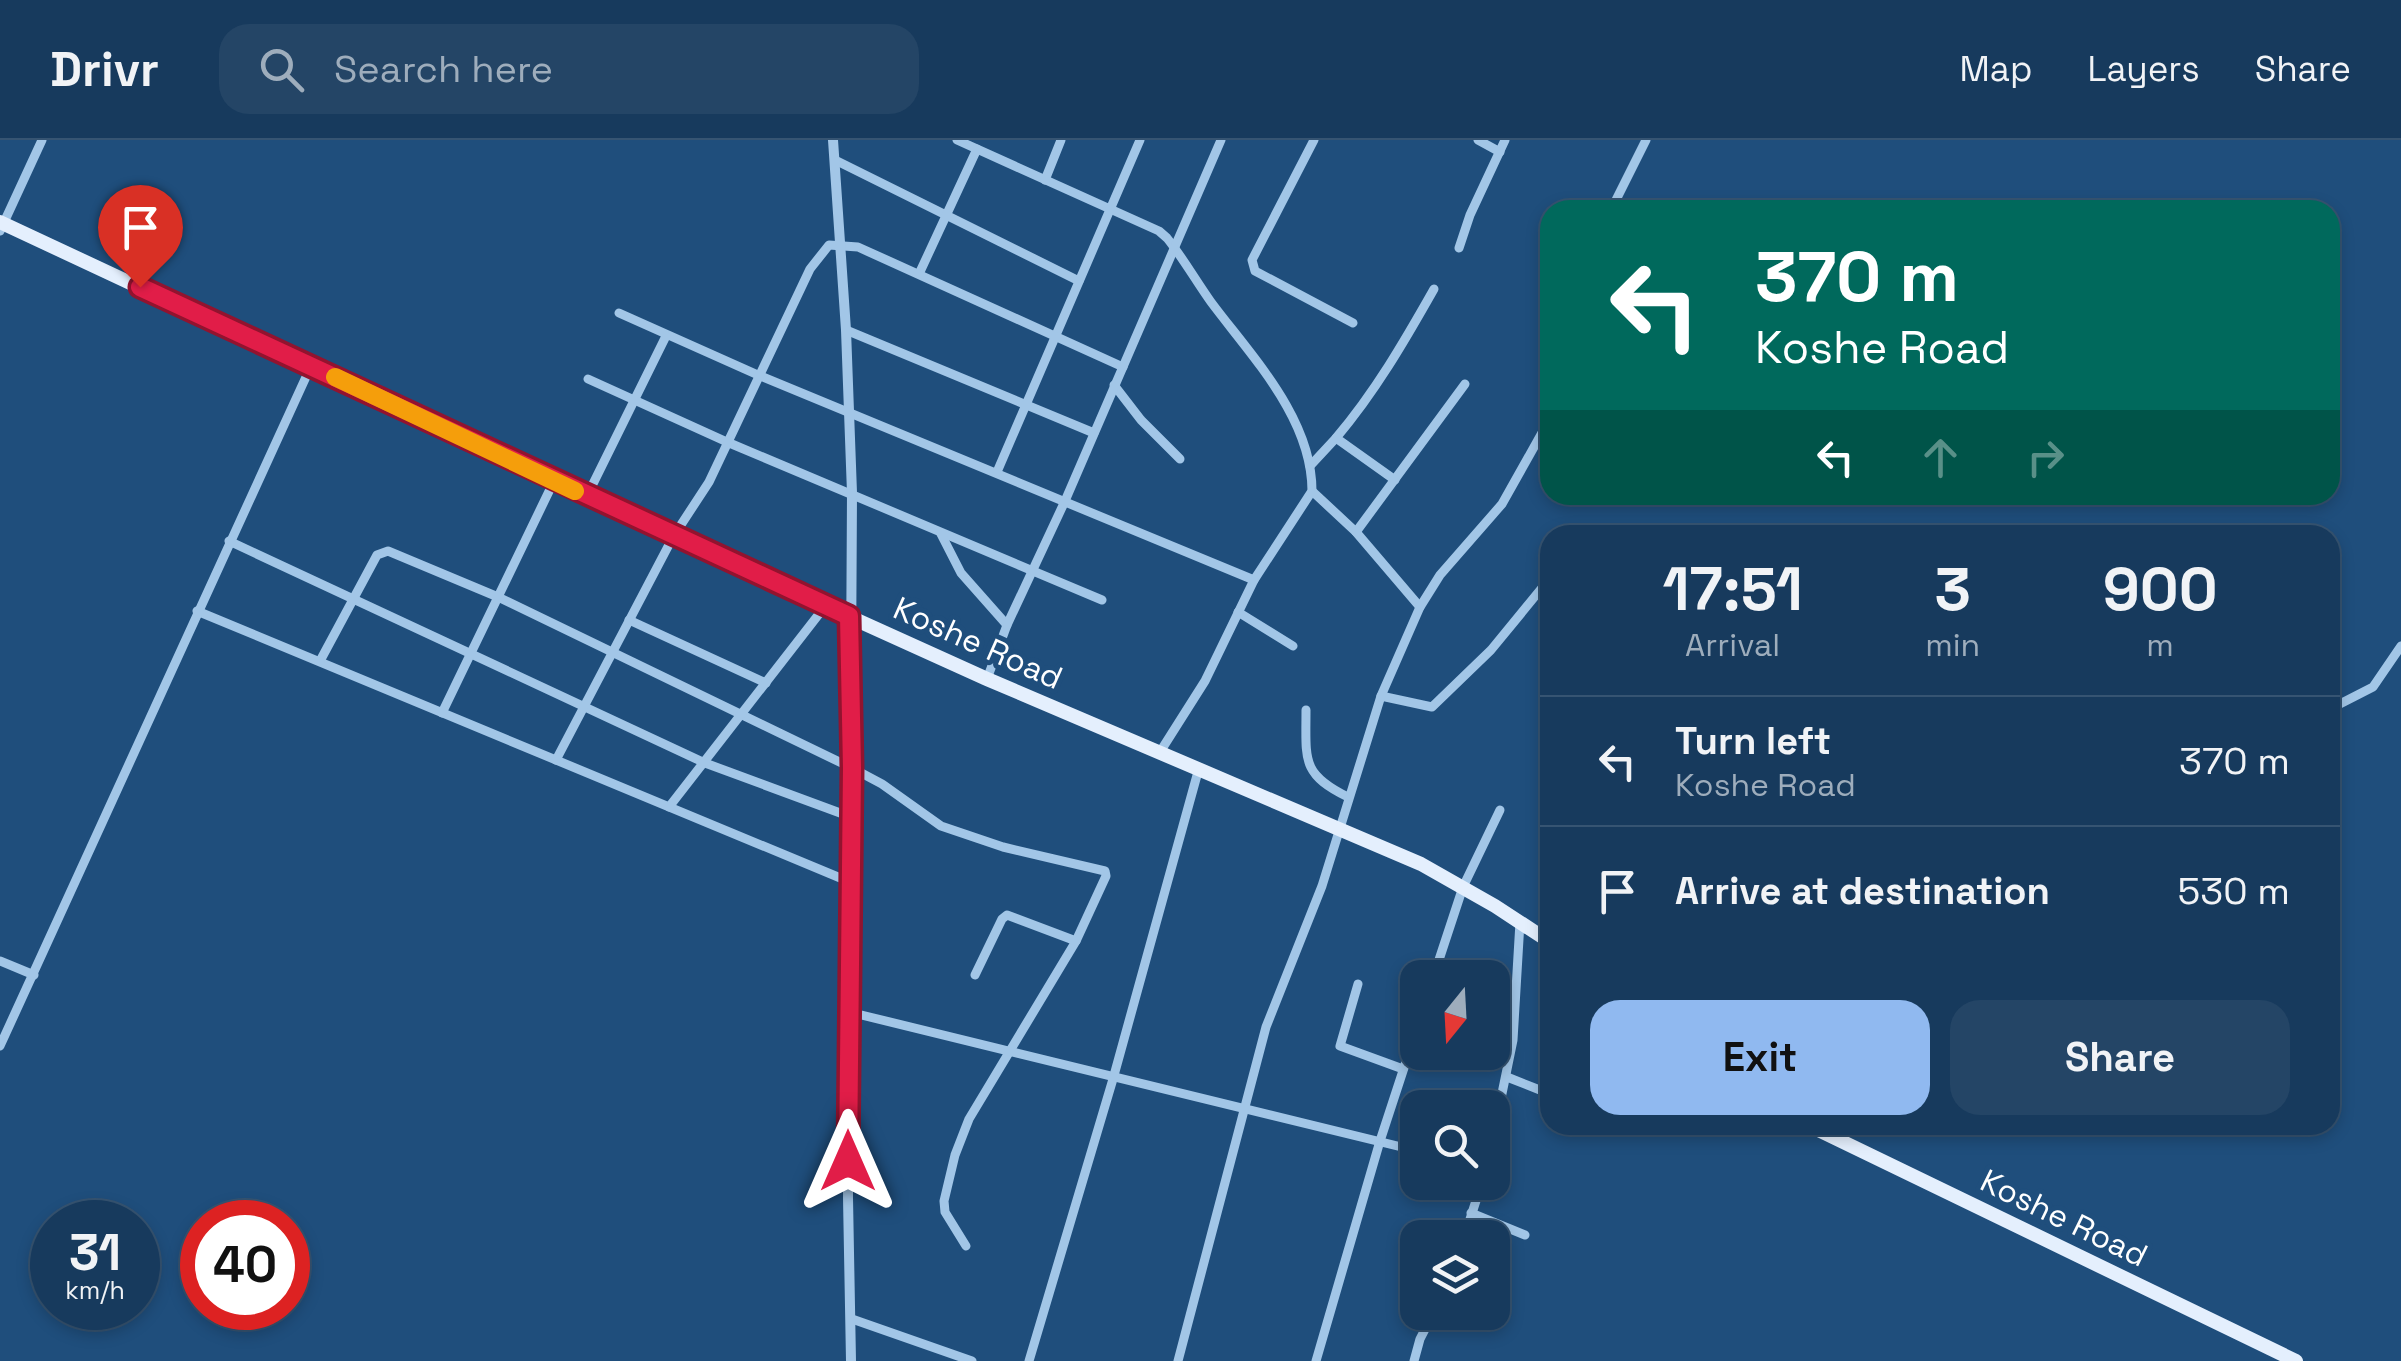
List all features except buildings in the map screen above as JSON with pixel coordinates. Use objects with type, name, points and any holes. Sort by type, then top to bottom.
[{"type":"main road","name":"Koshe Road","points":[[1,226],[312,366],[673,537],[987,678],[1421,864],[1540,935]]},
{"type":"main road","name":"Koshe Road","points":[[1829,1135],[2296,1361]]},
{"type":"street","points":[[833,140],[852,493],[848,1198],[851,1361]]},
{"type":"street","points":[[957,140],[1159,231],[1174,246],[1284,404],[1310,466],[1312,491],[1254,580],[1204,681],[1160,752]]},
{"type":"street","points":[[1046,180],[1061,140]]},
{"type":"street","points":[[996,472],[1140,140]]},
{"type":"street","points":[[987,678],[1007,624],[1221,140]]},
{"type":"street","points":[[1314,140],[1252,260],[1254,270],[1354,323]]},
{"type":"street","points":[[1478,140],[1500,152]]},
{"type":"street","points":[[1459,248],[1506,140]]},
{"type":"street","points":[[1616,200],[1646,140]]},
{"type":"street","points":[[1,226],[40,141]]},
{"type":"street","points":[[919,274],[977,149]]},
{"type":"street","points":[[835,160],[1079,280]]},
{"type":"street","points":[[556,760],[673,537],[709,482],[810,269],[829,245],[858,247],[1123,367]]},
{"type":"street","points":[[1310,466],[1384,376],[1434,289]]},
{"type":"street","points":[[619,313],[758,375],[1254,580]]},
{"type":"street","points":[[846,330],[1094,433]]},
{"type":"street","points":[[587,496],[666,336]]},
{"type":"street","points":[[0,1046],[196,611],[312,366]]},
{"type":"street","points":[[588,379],[726,442],[1102,600]]},
{"type":"street","points":[[1356,532],[1465,384]]},
{"type":"street","points":[[1114,385],[1141,420],[1180,459]]},
{"type":"street","points":[[1178,1361],[1266,1028],[1322,886],[1381,696],[1420,607],[1440,575],[1502,504],[1540,437]]},
{"type":"street","points":[[1336,438],[1396,480]]},
{"type":"street","points":[[442,713],[554,482]]},
{"type":"street","points":[[1312,491],[1356,532],[1420,607]]},
{"type":"street","points":[[941,534],[961,573],[1007,624]]},
{"type":"street","points":[[230,541],[705,763],[851,817]]},
{"type":"street","points":[[320,661],[377,555],[388,550],[498,597],[852,768],[941,826],[1003,847],[1105,871],[1076,941],[962,1136],[944,1201],[945,1212],[966,1246]]},
{"type":"street","points":[[1381,696],[1432,706],[1491,650],[1540,590]]},
{"type":"street","points":[[669,807],[826,605]]},
{"type":"street","points":[[196,611],[850,882]]},
{"type":"street","points":[[1238,612],[1293,646]]},
{"type":"street","points":[[629,620],[766,684]]},
{"type":"street","points":[[2340,704],[2373,687],[2401,646]]},
{"type":"street","points":[[1306,710],[1306,747],[1314,775],[1348,798]]},
{"type":"street","points":[[1028,1361],[1200,768]]},
{"type":"street","points":[[1439,960],[1463,887],[1500,810]]},
{"type":"street","points":[[975,975],[1007,916],[1076,941]]},
{"type":"street","points":[[1504,1090],[1513,1040],[1520,922]]},
{"type":"street","points":[[0,961],[34,975]]},
{"type":"street","points":[[1358,984],[1340,1046],[1400,1068]]},
{"type":"street","points":[[849,1012],[1400,1146]]},
{"type":"street","points":[[1316,1361],[1403,1070]]},
{"type":"street","points":[[1507,1076],[1540,1090]]},
{"type":"street","points":[[1470,1220],[1476,1200]]},
{"type":"street","points":[[1472,1213],[1525,1235]]},
{"type":"street","points":[[852,1319],[972,1361]]},
{"type":"street","points":[[1414,1361],[1425,1330]]},
{"type":"slow traffic","points":[[335,377],[575,491]]},
{"type":"route","points":[[140,287],[849,616],[852,768],[848,1161]]}]
